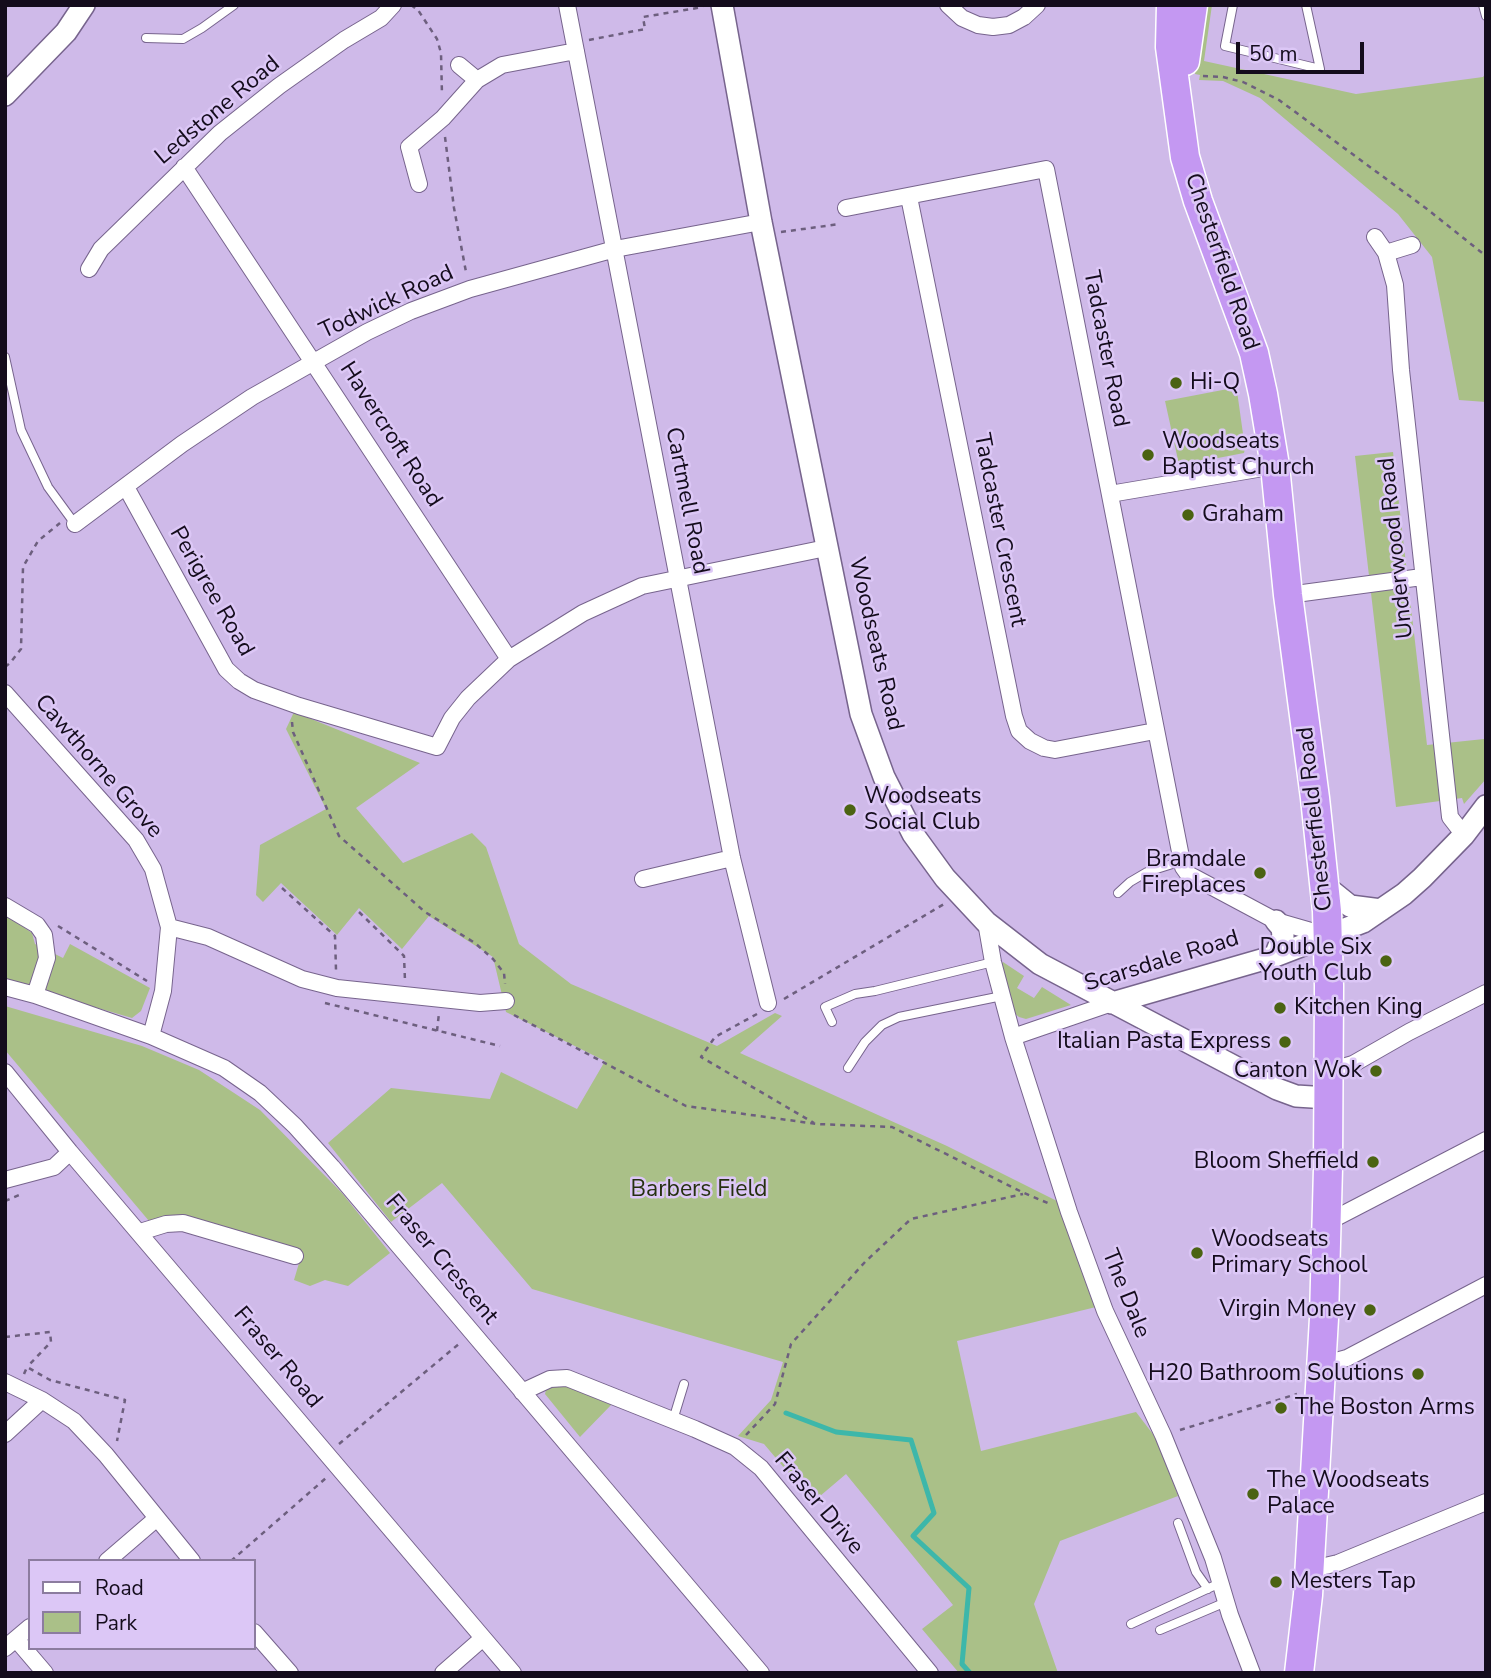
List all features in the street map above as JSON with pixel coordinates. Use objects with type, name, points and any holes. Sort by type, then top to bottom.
[{"type":"highway","name":"Chesterfield Road","points":[[1171,5],[1170,47],[1182,144],[1193,184],[1254,353],[1275,466],[1328,936],[1326,1223],[1321,1366],[1307,1606],[1300,1673]]},
{"type":"highway","name":"Chesterfield Road","points":[[1177,106],[1193,5]]},
{"type":"street","points":[[5,95],[66,32],[84,5]]},
{"type":"street","name":"Ledstone Road","points":[[89,269],[101,249],[220,133],[279,86],[344,40],[381,18],[393,5]]},
{"type":"street","name":"Cartmell Road","points":[[568,5],[732,858],[771,1005]]},
{"type":"street","name":"Woodseats Road","points":[[722,5],[763,228],[861,715],[877,759],[913,834],[931,861],[986,922],[1040,964],[1277,1089],[1296,1096],[1328,1085]]},
{"type":"street","points":[[948,5],[962,18],[978,25],[993,27],[1009,25],[1024,17],[1037,5]]},
{"type":"street","points":[[419,184],[410,147],[438,122],[477,80],[502,65],[576,47]]},
{"type":"street","points":[[459,65],[477,80]]},
{"type":"street","name":"Havercroft Road","points":[[184,167],[509,659]]},
{"type":"street","name":"Tadcaster Road","points":[[846,208],[1046,169],[1182,861]]},
{"type":"street","name":"Tadcaster Crescent","points":[[909,197],[1019,731],[1030,741],[1055,751],[1156,731]]},
{"type":"street","name":"Todwick Road","points":[[72,520],[126,487],[182,444],[242,404],[411,311],[470,289],[615,250],[763,228]]},
{"type":"street","name":"Underwood Road","points":[[1375,237],[1387,253],[1395,285],[1422,578],[1450,817],[1464,835]]},
{"type":"street","points":[[1387,253],[1412,245]]},
{"type":"street","points":[[1110,494],[1275,466]]},
{"type":"street","name":"Perigree Road","points":[[126,487],[226,669],[254,690],[437,747],[452,718],[468,698],[509,659]]},
{"type":"street","points":[[509,659],[583,613],[642,586],[826,548]]},
{"type":"street","points":[[1288,595],[1422,578]]},
{"type":"street","name":"Cawthorne Grove","points":[[5,693],[136,840],[153,869],[169,927],[163,991],[151,1036]]},
{"type":"street","name":"Scarsdale Road","points":[[1013,1037],[1112,1003],[1275,956],[1363,922],[1422,878],[1464,835],[1486,806]]},
{"type":"street","points":[[643,879],[732,858]]},
{"type":"street","points":[[1182,861],[1188,874],[1244,904],[1276,920],[1328,936]]},
{"type":"street","points":[[1324,886],[1350,906],[1381,910]]},
{"type":"street","points":[[5,906],[33,923],[44,935],[47,950],[35,995]]},
{"type":"street","points":[[1275,956],[1283,936],[1282,928],[1276,920]]},
{"type":"street","name":"The Dale","points":[[986,922],[993,962],[1013,1037],[1069,1212],[1105,1311],[1163,1435],[1213,1558],[1214,1586],[1226,1602],[1252,1673]]},
{"type":"street","points":[[169,927],[208,937],[302,979],[337,988],[406,996],[480,1011],[506,1000]]},
{"type":"street","name":"Fraser Crescent","points":[[5,987],[151,1036],[224,1068],[260,1093],[332,1167],[761,1673]]},
{"type":"street","points":[[1328,1085],[1353,1064],[1486,993]]},
{"type":"street","name":"Fraser Road","points":[[5,1072],[513,1673]]},
{"type":"street","points":[[1326,1223],[1486,1140]]},
{"type":"street","points":[[5,1180],[54,1167],[70,1152]]},
{"type":"street","points":[[140,1232],[166,1224],[183,1223],[295,1256]]},
{"type":"street","points":[[1321,1366],[1347,1358],[1486,1285]]},
{"type":"street","name":"Fraser Drive","points":[[522,1392],[550,1379],[567,1378],[734,1447],[761,1468],[930,1673]]},
{"type":"street","points":[[11,1385],[74,1421],[106,1455],[190,1559]]},
{"type":"street","points":[[5,1434],[42,1401]]},
{"type":"street","points":[[1308,1566],[1338,1563],[1486,1503]]},
{"type":"street","points":[[109,1559],[157,1518]]},
{"type":"street","points":[[28,1629],[11,1643],[44,1673]]},
{"type":"street","points":[[256,1634],[289,1673]]},
{"type":"street","points":[[443,1673],[483,1638]]},
{"type":"lane","points":[[146,37],[183,39],[202,29],[234,5]]},
{"type":"lane","points":[[1233,5],[1225,46],[1320,69],[1306,5]]},
{"type":"lane","points":[[1483,5],[1486,16]]},
{"type":"lane","points":[[5,357],[21,430],[48,487],[72,520]]},
{"type":"lane","points":[[1118,893],[1127,880],[1182,861]]},
{"type":"lane","points":[[832,1021],[825,1007],[855,994],[993,962]]},
{"type":"lane","points":[[848,1068],[865,1042],[883,1025],[899,1017],[1002,996]]},
{"type":"lane","points":[[673,1420],[684,1384]]},
{"type":"lane","points":[[1130,1625],[1214,1586],[1196,1572],[1178,1524]]},
{"type":"lane","points":[[1160,1630],[1226,1602]]},
{"type":"path","points":[[411,5],[418,10],[437,39],[441,53],[438,122],[470,289]]},
{"type":"path","points":[[576,47],[645,29],[643,17],[711,5]]},
{"type":"path","points":[[1197,76],[1223,77],[1243,82],[1270,95],[1427,209],[1486,256]]},
{"type":"path","points":[[763,228],[847,223],[846,208]]},
{"type":"path","points":[[5,667],[21,649],[23,567],[38,541],[72,520]]},
{"type":"path","points":[[292,723],[293,732],[339,836],[425,912],[475,943],[493,959],[504,973],[509,1012],[686,1106],[817,1124],[892,1127],[1024,1193],[1069,1212]]},
{"type":"path","points":[[282,888],[335,936],[337,988]]},
{"type":"path","points":[[817,1124],[701,1057],[715,1037],[960,895]]},
{"type":"path","points":[[359,912],[404,956],[406,996]]},
{"type":"path","points":[[33,923],[44,918],[163,991]]},
{"type":"path","points":[[734,1447],[775,1404],[791,1345],[865,1262],[911,1219],[1024,1193]]},
{"type":"path","points":[[5,1337],[50,1332],[51,1342],[11,1385]]},
{"type":"path","points":[[233,1559],[333,1460],[473,1332]]},
{"type":"path","points":[[27,1367],[50,1380],[125,1400],[118,1438],[106,1455]]},
{"type":"path","points":[[1163,1435],[1292,1394],[1319,1394]]},
{"type":"green space","points":[[1207,5],[1212,5],[1204,61],[1356,94],[1483,77],[1486,73],[1486,402],[1459,400],[1432,257],[1398,214],[1260,98],[1223,81],[1199,80],[1200,75],[1195,74]]},
{"type":"green space","points":[[1233,388],[1237,391],[1244,453],[1176,466],[1175,461],[1178,460],[1165,401]]},
{"type":"green space","points":[[1393,452],[1427,745],[1484,739],[1486,735],[1486,779],[1464,804],[1462,798],[1396,807],[1355,456]]},
{"type":"green space","name":"Barbers Field","points":[[294,712],[420,763],[356,808],[403,863],[472,833],[486,847],[519,944],[571,984],[717,1046],[775,1013],[782,1016],[740,1053],[947,1146],[1059,1202],[1096,1307],[957,1341],[981,1451],[1136,1412],[1159,1442],[1178,1496],[1060,1541],[1034,1604],[1058,1673],[959,1673],[922,1629],[953,1605],[846,1474],[813,1502],[764,1444],[738,1436],[771,1400],[783,1362],[532,1289],[442,1183],[391,1222],[328,1143],[391,1088],[490,1099],[501,1072],[577,1109],[605,1061],[506,1012],[493,957],[429,916],[402,949],[359,908],[337,935],[281,883],[263,902],[256,895],[260,845],[326,809],[286,729]]},
{"type":"green space","points":[[5,914],[32,933],[35,944],[63,958],[70,944],[150,988],[141,1011],[132,1018],[5,981]]},
{"type":"green space","points":[[1003,962],[1024,976],[1017,988],[1034,998],[1042,987],[1071,1005],[1026,1019],[1019,1017],[1014,1013],[1000,965]]},
{"type":"green space","points":[[5,1006],[142,1046],[199,1070],[260,1110],[342,1193],[390,1253],[348,1286],[325,1280],[310,1286],[294,1280],[302,1253],[191,1220],[149,1221],[5,1050]]},
{"type":"green space","points":[[554,1381],[613,1403],[580,1437],[545,1394],[547,1386]]},
{"type":"waterway","points":[[786,1413],[836,1432],[911,1440],[934,1513],[913,1536],[969,1588],[962,1664],[970,1673]]},
{"type":"place","name":"Hi-Q","points":[[1176,383]]},
{"type":"place","name":"Woodseats Baptist Church","points":[[1148,455]]},
{"type":"place","name":"Graham","points":[[1188,515]]},
{"type":"place","name":"Woodseats Social Club","points":[[850,810]]},
{"type":"place","name":"Bramdale Fireplaces","points":[[1260,873]]},
{"type":"place","name":"Double Six Youth Club","points":[[1386,961]]},
{"type":"place","name":"Kitchen King","points":[[1280,1008]]},
{"type":"place","name":"Italian Pasta Express","points":[[1285,1042]]},
{"type":"place","name":"Canton Wok","points":[[1376,1071]]},
{"type":"place","name":"Bloom Sheffield","points":[[1373,1162]]},
{"type":"place","name":"Woodseats Primary School","points":[[1197,1253]]},
{"type":"place","name":"Virgin Money","points":[[1370,1310]]},
{"type":"place","name":"H20 Bathroom Solutions","points":[[1418,1374]]},
{"type":"place","name":"The Boston Arms","points":[[1281,1408]]},
{"type":"place","name":"The Woodseats Palace","points":[[1253,1494]]},
{"type":"place","name":"Mesters Tap","points":[[1276,1582]]}]
